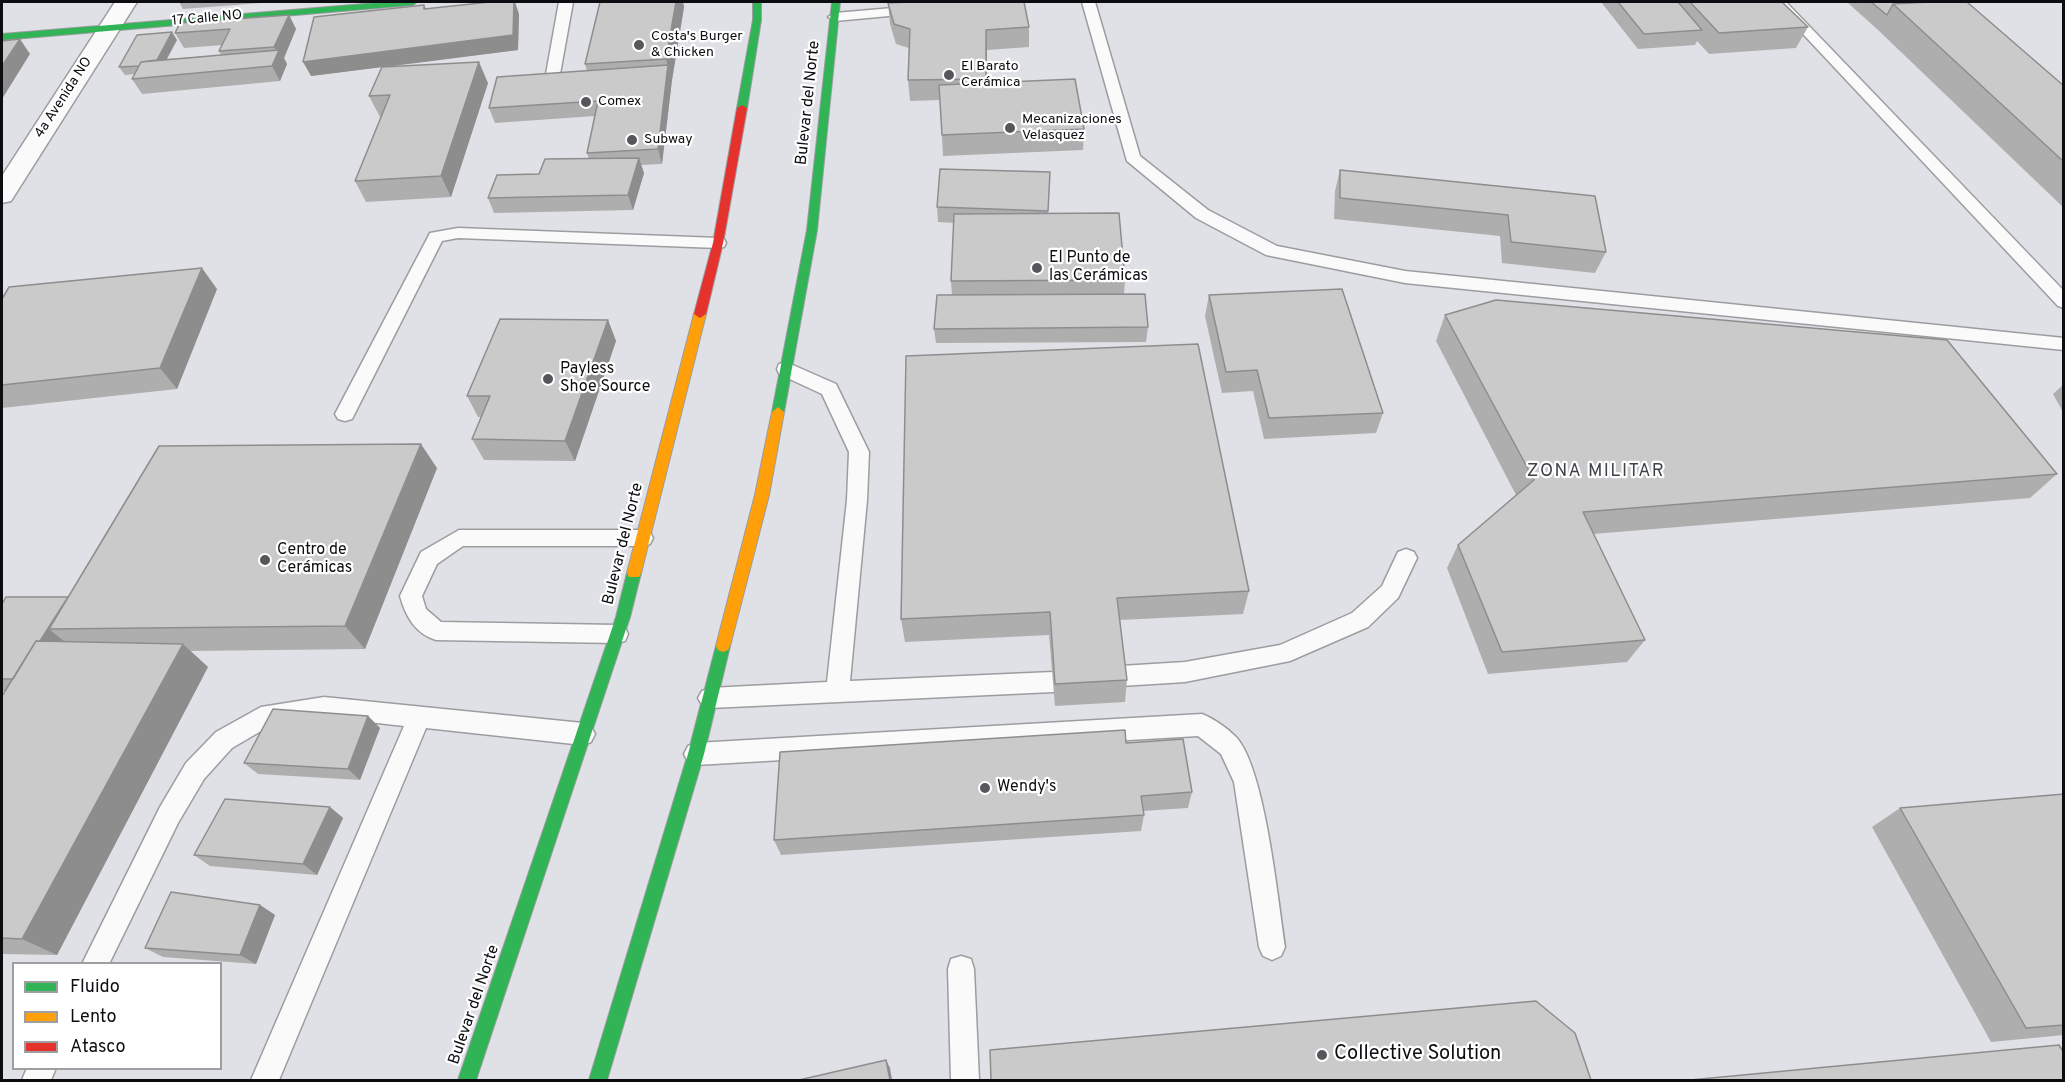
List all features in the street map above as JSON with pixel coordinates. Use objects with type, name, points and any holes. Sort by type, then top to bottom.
[{"type":"main road","name":"17 Calle NO","points":[[2,37],[413,2]]},
{"type":"main road","name":"Bulevar del Norte","points":[[467,1080],[616,634],[643,538],[718,243],[757,20],[758,2]]},
{"type":"main road","name":"Bulevar del Norte","points":[[598,1080],[696,754],[762,495],[812,230],[836,2]]},
{"type":"street","name":"4a Avenida NO","points":[[2,195],[126,2]]},
{"type":"lane","points":[[553,74],[566,2]]},
{"type":"lane","points":[[1088,2],[1133,158],[1202,214],[1272,251],[1405,277],[2064,344]]},
{"type":"lane","points":[[1779,2],[2064,302]]},
{"type":"lane","points":[[835,17],[925,9]]},
{"type":"lane","points":[[345,414],[436,237],[458,233],[718,243]]},
{"type":"lane","points":[[786,369],[829,389],[859,452],[857,500],[837,692]]},
{"type":"lane","points":[[616,634],[436,631],[416,614],[411,596],[429,558],[459,538],[643,538]]},
{"type":"lane","points":[[1121,676],[1185,672],[1282,654],[1360,620],[1390,592],[1406,558]]},
{"type":"lane","points":[[710,698],[1053,682]]},
{"type":"lane","points":[[95,962],[168,815],[195,771],[224,740],[269,714],[324,707],[583,734]]},
{"type":"lane","points":[[265,1080],[419,717]]},
{"type":"lane","points":[[696,754],[1202,725],[1229,746],[1246,782],[1272,947]]},
{"type":"lane","points":[[961,969],[965,1080]]},
{"type":"building","points":[[490,2],[514,2],[513,35],[303,62],[314,17],[424,5],[424,9]]},
{"type":"building","name":"Costa's Burger & Chicken","points":[[600,2],[676,2],[666,59],[585,64]]},
{"type":"building","name":"El Barato Cerámica","points":[[1024,2],[1029,27],[986,30],[986,79],[908,80],[910,29],[894,24],[888,3]]},
{"type":"building","points":[[1618,2],[1678,2],[1702,30],[1644,34]]},
{"type":"building","points":[[1690,2],[1782,2],[1808,27],[1719,33]]},
{"type":"building","points":[[1871,2],[1929,2],[1893,4],[1887,15]]},
{"type":"building","points":[[1967,2],[2064,86],[2064,162],[1893,4]]},
{"type":"building","points":[[289,15],[274,47],[219,51],[230,29],[175,33],[180,23]]},
{"type":"building","points":[[172,32],[157,60],[141,62],[139,66],[119,67],[137,35]]},
{"type":"building","points":[[20,39],[2,66],[2,41]]},
{"type":"building","points":[[279,50],[272,66],[132,79],[141,62]]},
{"type":"building","points":[[479,62],[441,176],[355,181],[390,95],[369,96],[382,67]]},
{"type":"building","points":[[668,65],[658,149],[587,153],[598,101],[489,108],[497,77]]},
{"type":"building","points":[[1075,79],[1084,129],[942,135],[939,85]]},
{"type":"building","points":[[639,158],[628,195],[488,198],[497,175],[539,174],[545,159]]},
{"type":"building","points":[[940,169],[1050,172],[1048,211],[937,207]]},
{"type":"building","points":[[1340,170],[1595,196],[1606,252],[1511,242],[1508,215],[1340,198]]},
{"type":"building","name":"El Punto de las Cerámicas","points":[[1119,213],[1125,280],[951,281],[954,214]]},
{"type":"building","points":[[202,268],[160,368],[2,385],[2,299],[9,287]]},
{"type":"building","points":[[1342,289],[1383,413],[1269,418],[1257,370],[1226,372],[1209,295]]},
{"type":"building","points":[[1145,294],[1148,327],[934,329],[937,295]]},
{"type":"building","points":[[1496,300],[1947,340],[2057,474],[1583,512],[1645,640],[1502,652],[1458,545],[1534,480],[1445,315]]},
{"type":"building","name":"Payless Shoe Source","points":[[500,319],[608,320],[565,441],[472,439],[490,396],[467,396]]},
{"type":"building","points":[[1198,344],[1249,591],[1117,598],[1127,680],[1055,684],[1050,612],[901,619],[906,356]]},
{"type":"building","name":"Centro de Cerámicas","points":[[421,444],[345,626],[49,629],[159,446]]},
{"type":"building","points":[[6,597],[68,597],[40,641],[36,641],[13,679],[2,679],[2,604]]},
{"type":"building","points":[[36,641],[183,644],[22,939],[2,938],[2,696]]},
{"type":"building","points":[[273,709],[368,716],[348,769],[244,763]]},
{"type":"building","name":"Wendy's","points":[[1125,730],[1126,743],[1183,739],[1192,792],[1141,796],[1144,815],[774,840],[780,752]]},
{"type":"building","points":[[2064,794],[2064,1025],[2026,1028],[1900,808]]},
{"type":"building","points":[[225,799],[330,807],[303,864],[194,855]]},
{"type":"building","points":[[171,892],[260,905],[240,955],[145,948]]},
{"type":"building","name":"Collective Solution","points":[[1536,1001],[1575,1033],[1591,1080],[991,1080],[990,1050]]},
{"type":"building","points":[[2059,1045],[2064,1053],[2064,1080],[1690,1080]]},
{"type":"building","points":[[886,1060],[890,1080],[799,1080]]},
{"type":"traffic: fast","points":[[2,37],[413,2]]},
{"type":"traffic: fast","points":[[742,108],[757,20],[757,2]]},
{"type":"traffic: fast","points":[[778,412],[812,230],[836,2]]},
{"type":"traffic: fast","points":[[467,1080],[623,617],[634,573]]},
{"type":"traffic: fast","points":[[598,1080],[696,754],[723,646]]},
{"type":"traffic: slow","points":[[634,573],[700,314]]},
{"type":"traffic: slow","points":[[723,646],[762,495],[778,412]]},
{"type":"traffic: jam","points":[[700,314],[718,243],[742,108]]},
{"type":"place","name":"Costa's Burger & Chicken","points":[[639,45]]},
{"type":"place","name":"El Barato Cerámica","points":[[949,75]]},
{"type":"place","name":"Comex","points":[[586,102]]},
{"type":"place","name":"Mecanizaciones Velasquez","points":[[1010,128]]},
{"type":"place","name":"Subway","points":[[632,140]]},
{"type":"place","name":"El Punto de las Cerámicas","points":[[1037,268]]},
{"type":"place","name":"Payless Shoe Source","points":[[548,379]]},
{"type":"place","name":"Centro de Cerámicas","points":[[265,560]]},
{"type":"place","name":"Wendy's","points":[[985,788]]},
{"type":"place","name":"Collective Solution","points":[[1322,1055]]},
{"type":"district","name":"ZONA MILITAR","points":[[1596,472]]}]
